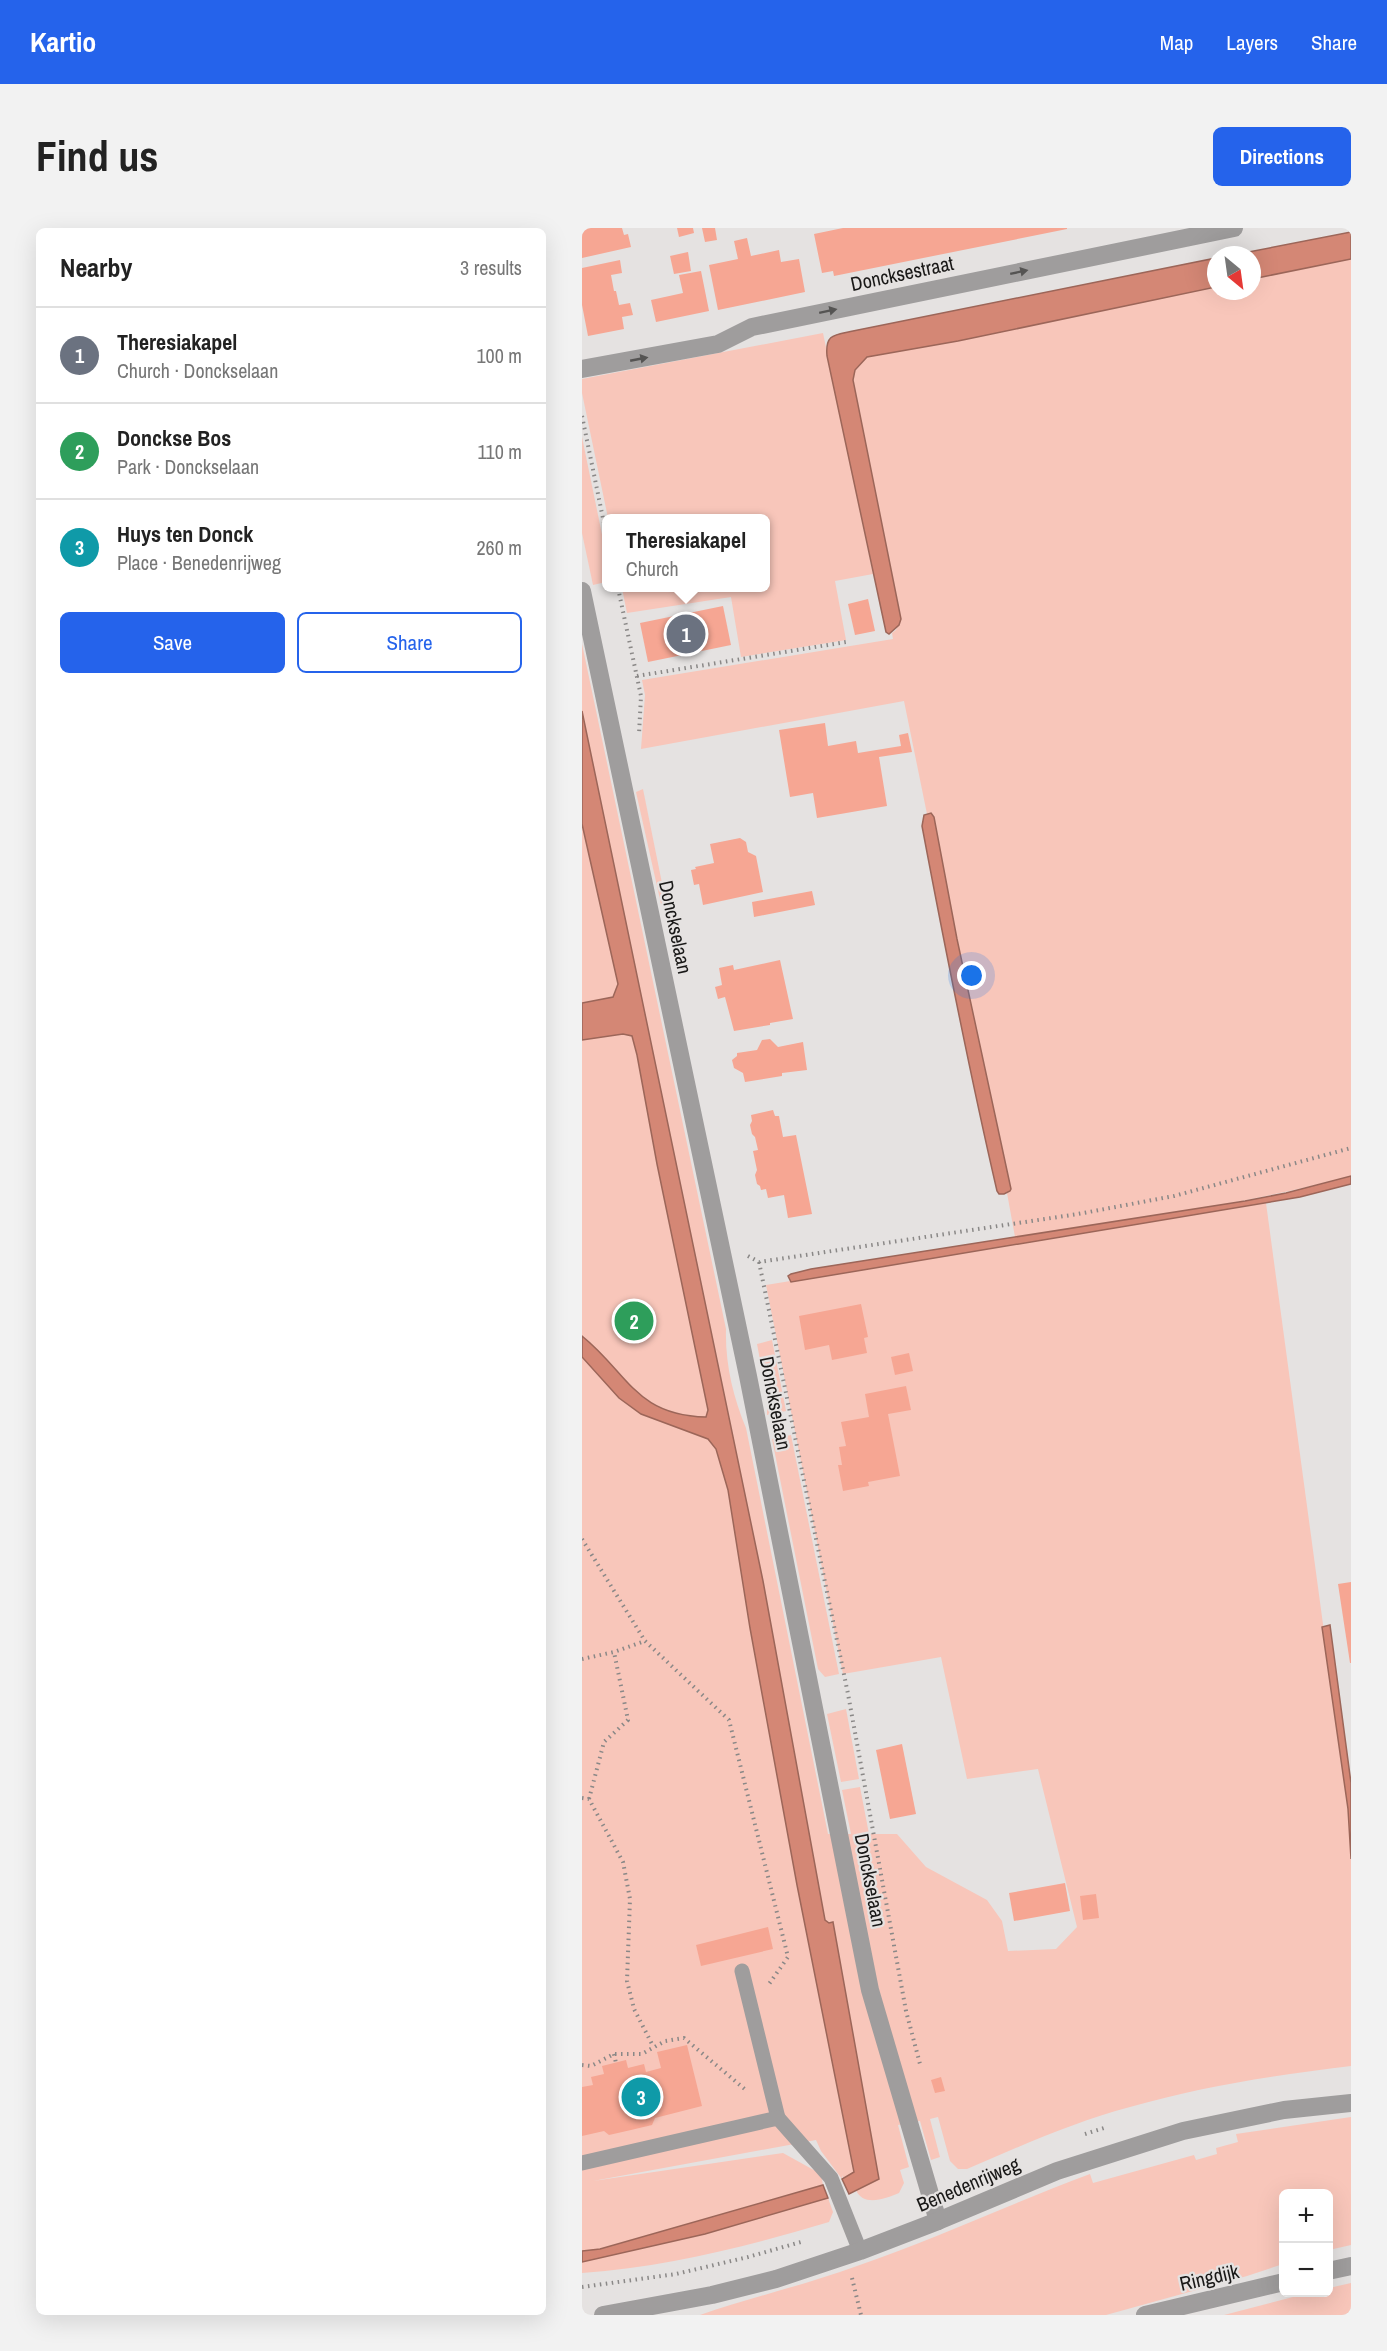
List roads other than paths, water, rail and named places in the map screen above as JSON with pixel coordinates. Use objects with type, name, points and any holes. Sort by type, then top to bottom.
[{"type":"street","name":"Doncksestraat","points":[[582,369],[718,344],[752,327],[1234,228]]},
{"type":"street","name":"Donckselaan","points":[[582,591],[746,1365],[870,1990],[938,2221]]},
{"type":"street","name":"Benedenrijweg","points":[[603,2315],[712,2295],[776,2279],[860,2251],[1058,2171],[1183,2131],[1284,2110],[1351,2103]]},
{"type":"street","points":[[1333,2270],[1351,2266]]},
{"type":"street","name":"Ringdijk","points":[[1145,2315],[1279,2283]]},
{"type":"lane","points":[[742,1971],[778,2118],[831,2178],[860,2251]]},
{"type":"lane","points":[[582,2163],[778,2118]]},
{"type":"place","name":"Theresiakapel","points":[[686,634]]},
{"type":"place","name":"Donckse Bos","points":[[634,1321]]},
{"type":"place","name":"Huys ten Donck","points":[[641,2097]]}]
